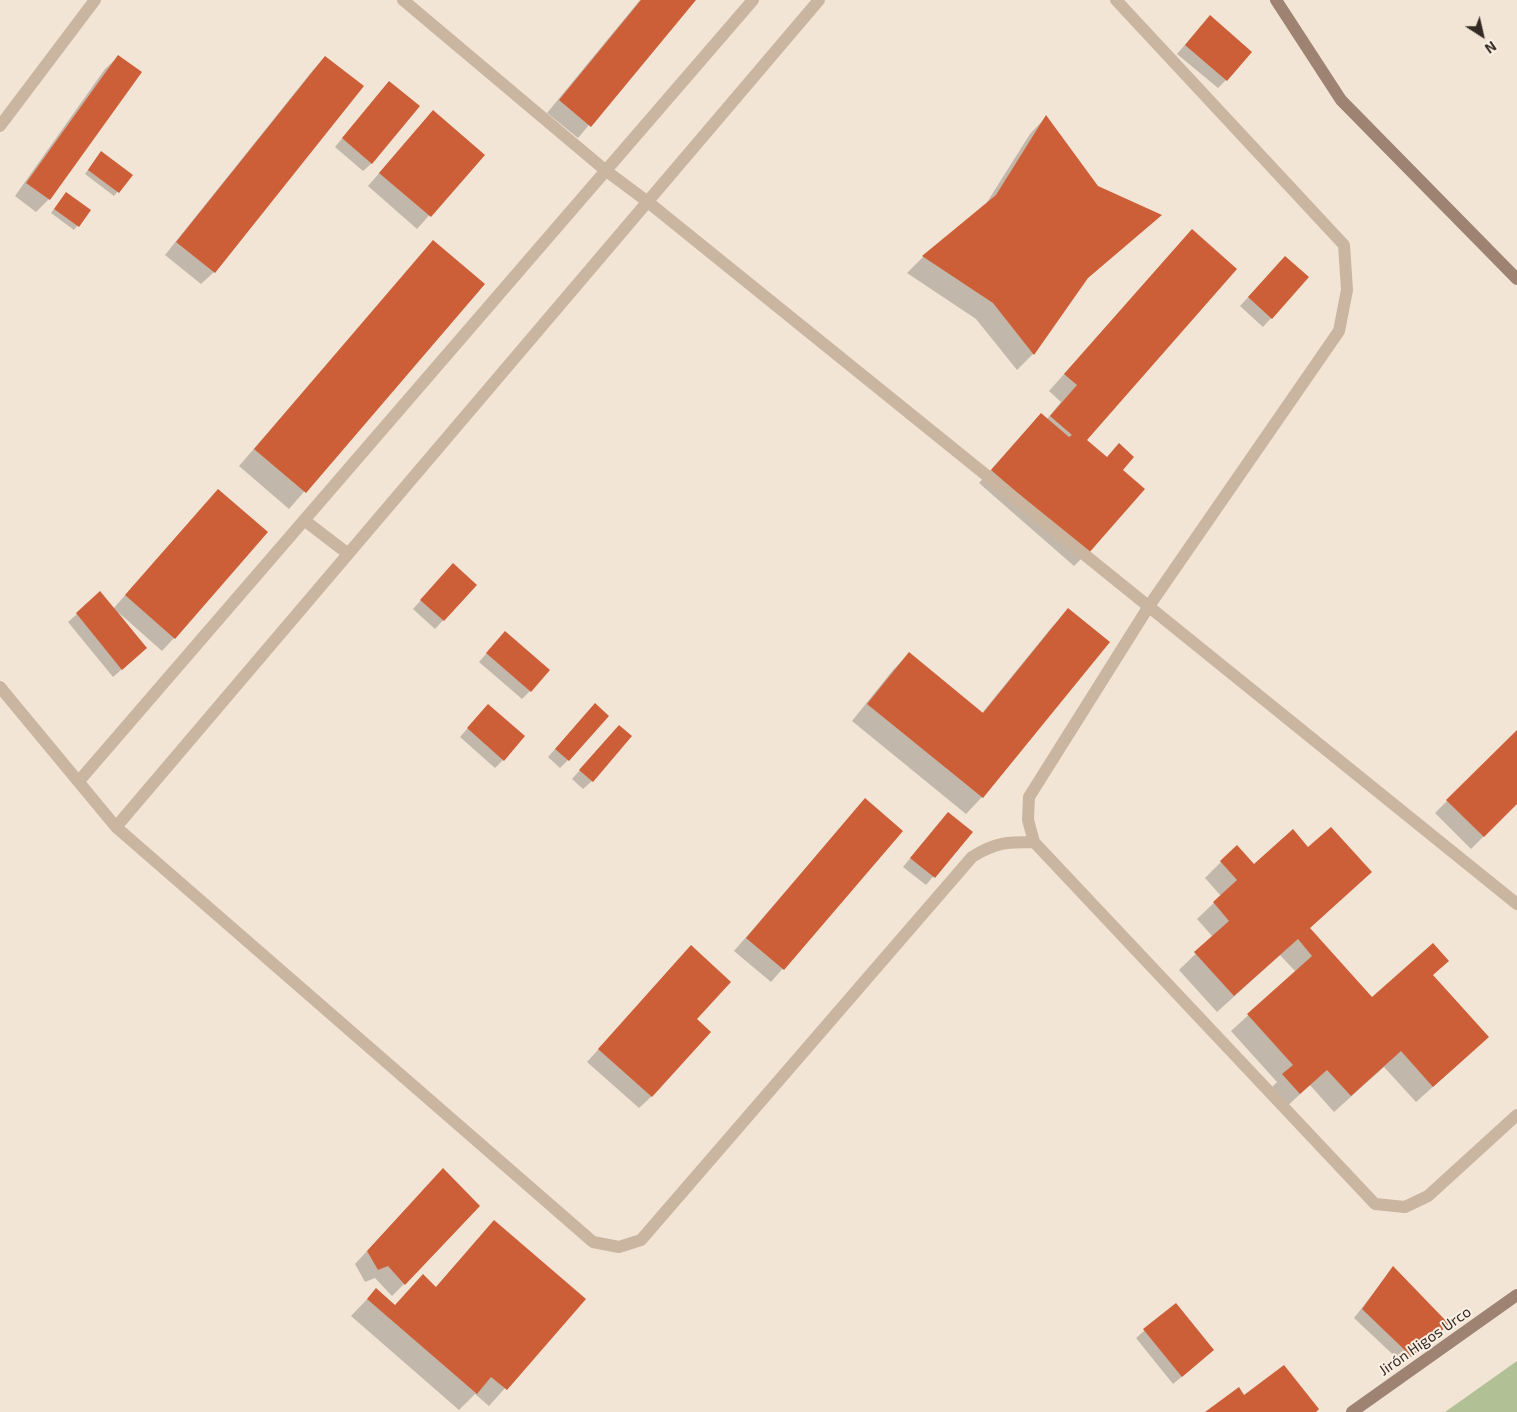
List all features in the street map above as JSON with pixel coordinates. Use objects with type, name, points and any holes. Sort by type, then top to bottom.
[{"type":"main road","points":[[1276,0],[1341,100],[1517,279]]},
{"type":"main road","name":"Jirón Higos Urco","points":[[1352,1412],[1517,1295]]},
{"type":"street","points":[[0,126],[95,0]]},
{"type":"street","points":[[403,0],[605,170],[648,202],[1517,904]]},
{"type":"street","points":[[79,781],[753,0]]},
{"type":"street","points":[[116,827],[819,0]]},
{"type":"street","points":[[1116,0],[1344,245],[1347,290],[1339,331],[1149,606],[1029,797],[1028,820],[1034,842],[1374,1204],[1405,1207],[1428,1196],[1517,1115]]},
{"type":"street","points":[[304,520],[347,553]]},
{"type":"street","points":[[0,686],[116,827],[593,1242],[619,1247],[641,1240],[972,857],[987,848],[1004,842],[1034,842]]},
{"type":"green space","points":[[1517,1361],[1517,1412],[1445,1412]]},
{"type":"building","points":[[641,0],[696,0],[591,127],[559,100]]},
{"type":"building","points":[[1210,15],[1252,52],[1227,81],[1185,45]]},
{"type":"building","points":[[118,55],[142,72],[50,200],[26,183]]},
{"type":"building","points":[[325,56],[364,86],[215,273],[176,242]]},
{"type":"building","points":[[389,81],[420,106],[372,164],[342,138]]},
{"type":"building","points":[[433,110],[485,155],[431,217],[379,173]]},
{"type":"building","points":[[1046,115],[1098,186],[1162,215],[1088,278],[1034,355],[993,303],[922,256],[996,195]]},
{"type":"building","points":[[101,151],[133,175],[119,193],[88,170]]},
{"type":"building","points":[[66,192],[91,210],[79,227],[54,209]]},
{"type":"building","points":[[1192,229],[1237,269],[1087,440],[1107,457],[1119,443],[1134,457],[1123,470],[1145,489],[1088,554],[991,470],[1041,413],[1069,437],[1072,435],[1050,416],[1077,385],[1064,374]]},
{"type":"building","points":[[433,240],[485,284],[306,493],[254,449]]},
{"type":"building","points":[[1285,256],[1309,277],[1272,319],[1248,297]]},
{"type":"building","points":[[218,489],[268,532],[175,639],[125,595]]},
{"type":"building","points":[[453,563],[477,585],[444,621],[420,600]]},
{"type":"building","points":[[100,591],[147,648],[122,670],[76,613]]},
{"type":"building","points":[[1068,608],[1110,642],[983,798],[867,704],[909,652],[983,713]]},
{"type":"building","points":[[505,631],[550,670],[531,692],[486,653]]},
{"type":"building","points":[[595,703],[609,716],[569,761],[555,749]]},
{"type":"building","points":[[488,704],[525,736],[504,761],[467,728]]},
{"type":"building","points":[[619,725],[632,736],[593,782],[579,770]]},
{"type":"building","points":[[1517,730],[1517,804],[1484,837],[1446,800]]},
{"type":"building","points":[[865,798],[903,831],[784,970],[746,938]]},
{"type":"building","points":[[948,812],[973,832],[935,878],[910,858]]},
{"type":"building","points":[[1331,827],[1372,872],[1310,928],[1372,997],[1433,943],[1449,961],[1433,975],[1489,1037],[1433,1087],[1401,1051],[1351,1096],[1327,1070],[1300,1094],[1282,1074],[1293,1065],[1247,1014],[1312,956],[1298,939],[1234,996],[1194,952],[1229,921],[1213,902],[1237,880],[1220,861],[1237,845],[1254,864],[1293,829],[1308,847]]},
{"type":"building","points":[[691,945],[731,982],[697,1019],[711,1032],[652,1097],[598,1049]]},
{"type":"building","points":[[443,1168],[480,1206],[405,1285],[388,1266],[378,1270],[367,1251]]},
{"type":"building","points":[[494,1220],[586,1299],[507,1390],[491,1377],[477,1394],[367,1299],[376,1288],[395,1305],[423,1274],[436,1287]]},
{"type":"building","points":[[1393,1266],[1449,1324],[1412,1357],[1362,1309]]},
{"type":"building","points":[[1176,1303],[1214,1350],[1182,1377],[1143,1329]]},
{"type":"building","points":[[1284,1365],[1319,1409],[1316,1412],[1205,1412],[1239,1387],[1244,1395]]}]
